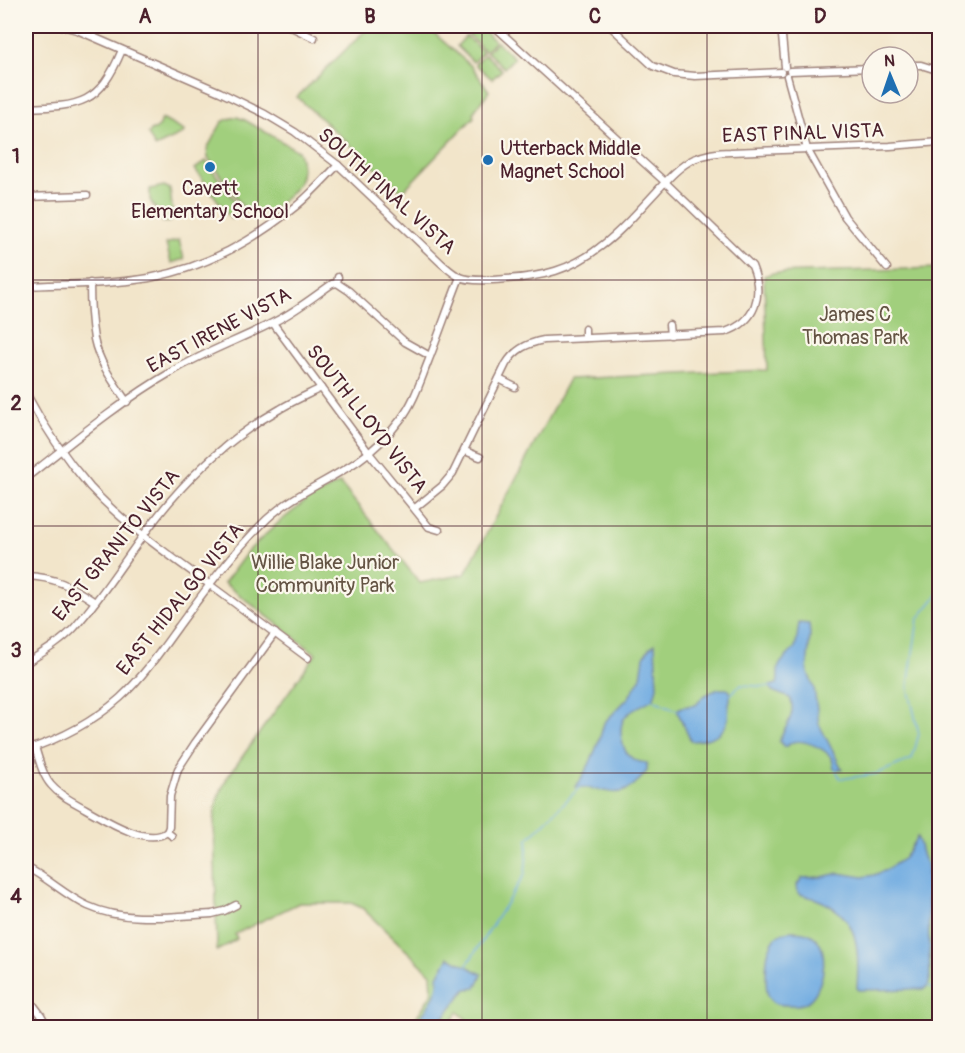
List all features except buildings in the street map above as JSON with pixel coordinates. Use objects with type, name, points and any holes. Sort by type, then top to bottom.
[{"type":"street","name":"SOUTH PINAL VISTA","points":[[62,26],[220,92],[296,132],[338,165],[441,264],[460,277]]},
{"type":"street","points":[[289,26],[314,38]]},
{"type":"street","points":[[414,508],[448,480],[453,473],[510,357],[516,351],[530,343],[544,340],[725,332],[742,324],[752,311],[758,297],[752,266],[665,182],[494,26]]},
{"type":"street","points":[[610,26],[653,66],[674,74],[695,76],[860,69]]},
{"type":"street","points":[[781,26],[786,72],[807,148],[845,217],[887,268]]},
{"type":"street","points":[[26,108],[71,105],[90,96],[111,75],[122,50]]},
{"type":"street","points":[[920,65],[939,71]]},
{"type":"street","name":"EAST PINAL VISTA","points":[[460,277],[488,280],[523,278],[548,274],[572,265],[610,240],[683,165],[704,155],[939,142]]},
{"type":"street","points":[[26,286],[124,281],[184,270],[227,253],[271,225],[297,206],[338,165]]},
{"type":"street","points":[[26,197],[87,195]]},
{"type":"street","name":"EAST HIDALGO VISTA","points":[[26,750],[78,728],[120,698],[148,668],[231,556],[270,517],[306,490],[369,453],[383,440],[414,398],[460,277]]},
{"type":"street","name":"EAST IRENE VISTA","points":[[26,478],[151,384],[193,359],[273,323],[304,305],[337,280],[405,342],[430,356]]},
{"type":"street","points":[[90,283],[95,341],[106,369],[127,402]]},
{"type":"street","name":"SOUTH LLOYD VISTA","points":[[273,323],[369,453],[429,527],[439,530]]},
{"type":"street","points":[[669,325],[670,335]]},
{"type":"street","points":[[585,328],[585,338]]},
{"type":"street","points":[[499,379],[515,387]]},
{"type":"street","name":"EAST GRANITO VISTA","points":[[26,663],[47,651],[72,629],[171,500],[215,455],[279,409],[321,388]]},
{"type":"street","points":[[26,393],[61,450],[90,487],[111,508],[143,536],[308,658]]},
{"type":"street","points":[[465,451],[480,457]]},
{"type":"street","points":[[26,576],[39,576],[64,583],[94,602]]},
{"type":"street","points":[[35,747],[45,776],[61,795],[124,830],[152,836],[170,834],[170,796],[178,769],[275,633]]},
{"type":"street","points":[[26,867],[81,903],[111,914],[139,917],[212,914],[236,905]]},
{"type":"street","points":[[26,995],[48,1028]]},
{"type":"street","points":[[26,1017],[33,1028]]},
{"type":"green space","points":[[370,26],[426,26],[472,67],[489,91],[473,113],[474,117],[402,192],[297,97]]},
{"type":"green space","points":[[477,26],[495,41],[485,51],[469,35]]},
{"type":"green space","points":[[466,36],[483,52],[473,62],[457,46]]},
{"type":"green space","points":[[497,42],[514,58],[504,68],[487,52]]},
{"type":"green space","points":[[485,54],[502,70],[492,79],[475,64]]},
{"type":"green space","points":[[237,117],[298,151],[300,155],[302,172],[300,181],[289,195],[270,212],[244,209],[208,158],[207,149],[222,122]]},
{"type":"green space","points":[[162,119],[184,131],[183,134],[155,147],[148,134],[160,126]]},
{"type":"green space","points":[[206,161],[242,211],[231,219],[195,169]]},
{"type":"green space","points":[[164,186],[170,189],[173,216],[170,222],[163,222],[150,200],[150,189]]},
{"type":"green space","points":[[179,240],[184,259],[171,263],[166,244]]},
{"type":"green space","points":[[939,268],[939,1027],[476,1028],[458,1012],[448,1027],[410,1027],[432,993],[431,974],[362,908],[351,903],[299,903],[235,934],[237,939],[217,951],[214,819],[217,800],[227,778],[316,654],[224,583],[248,551],[310,498],[340,483],[420,583],[465,574],[569,379],[767,370],[764,276],[773,273]]},
{"type":"water","points":[[799,623],[809,624],[807,670],[814,688],[819,724],[842,769],[834,769],[829,755],[815,746],[798,741],[785,747],[779,741],[791,715],[792,704],[790,698],[772,691],[770,686],[777,684],[779,666],[795,647]]},
{"type":"water","points":[[655,644],[657,687],[654,698],[626,716],[621,732],[623,745],[629,756],[634,760],[647,763],[647,771],[638,782],[622,792],[576,787],[589,765],[604,723],[629,697],[641,677],[644,657],[649,648]]},
{"type":"water","points":[[718,689],[730,691],[726,725],[720,733],[711,738],[691,741],[678,709],[696,705],[703,696]]},
{"type":"water","points":[[917,837],[927,864],[930,979],[928,986],[924,989],[859,990],[857,988],[857,946],[849,924],[830,906],[798,893],[797,885],[802,878],[839,873],[863,877],[874,875],[904,858]]},
{"type":"water","points":[[789,931],[812,935],[822,948],[823,956],[824,965],[816,992],[811,999],[798,1005],[775,1003],[768,995],[766,986],[769,949],[776,937]]},
{"type":"water","points":[[449,957],[482,974],[476,988],[466,989],[443,1018],[441,1027],[414,1027],[434,996],[438,976]]},
{"type":"waterway","points":[[835,767],[840,779],[876,774],[912,759],[919,734],[908,687],[918,619],[940,592]]},
{"type":"waterway","points":[[730,695],[741,685],[772,687]]},
{"type":"waterway","points":[[651,699],[679,711]]},
{"type":"waterway","points":[[465,968],[525,874],[528,839],[580,787]]},
{"type":"waterway","points":[[929,947],[940,947]]},
{"type":"waterway","points":[[928,986],[940,994]]},
{"type":"place","name":"Utterback Middle Magnet School","points":[[488,160]]},
{"type":"place","name":"Cavett Elementary School","points":[[210,167]]},
{"type":"park label","name":"James C Thomas Park","points":[[855,326]]},
{"type":"park label","name":"Willie Blake Junior Community Park","points":[[325,574]]}]
